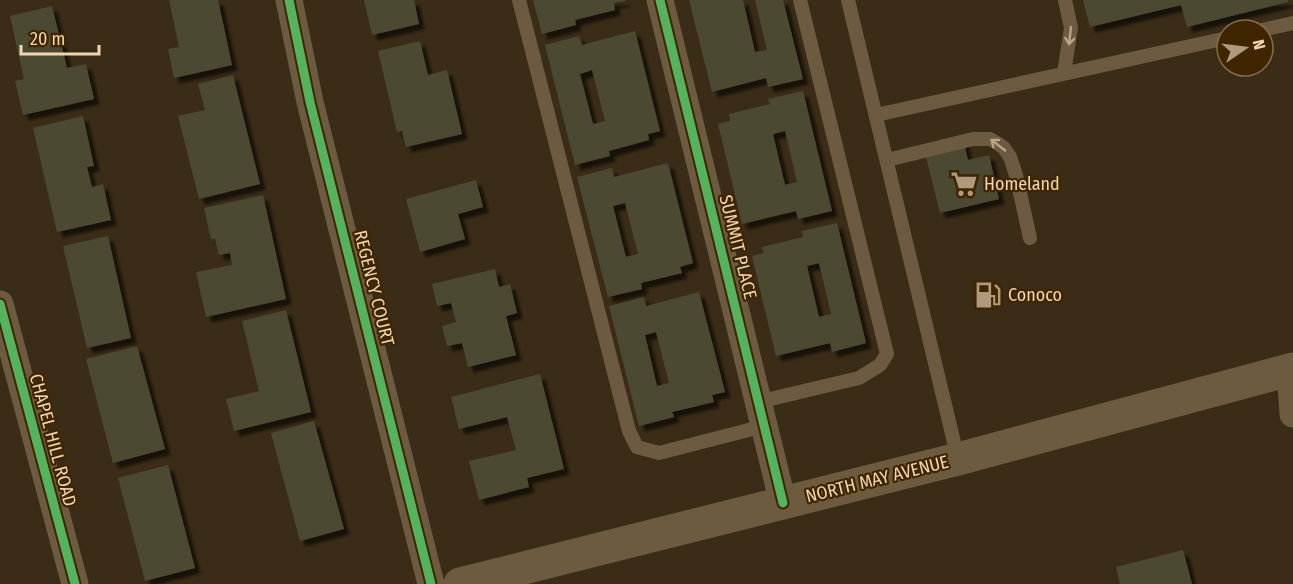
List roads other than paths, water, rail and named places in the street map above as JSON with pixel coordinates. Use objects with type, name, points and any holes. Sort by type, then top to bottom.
[{"type":"main road","name":"NORTH MAY AVENUE","points":[[460,584],[958,459],[1292,370]]},
{"type":"street","name":"REGENCY COURT","points":[[289,0],[310,102],[431,584]]},
{"type":"street","name":"SUMMIT PLACE","points":[[660,0],[783,503]]},
{"type":"street","name":"CHAPEL HILL ROAD","points":[[0,304],[75,584]]},
{"type":"street","points":[[1292,370],[1293,414]]},
{"type":"lane","points":[[519,0],[629,431],[637,447],[659,453],[859,378],[880,365],[887,354],[800,0]]},
{"type":"lane","points":[[848,0],[958,459]]},
{"type":"lane","points":[[1064,73],[1071,28],[1065,0]]},
{"type":"lane","points":[[1275,27],[1293,23]]},
{"type":"lane","points":[[876,115],[1215,41]]},
{"type":"lane","points":[[887,160],[973,139],[990,139],[997,142],[1010,157],[1030,238]]},
{"type":"place","name":"Homeland","points":[[964,184]]},
{"type":"place","name":"Conoco","points":[[988,295]]}]
